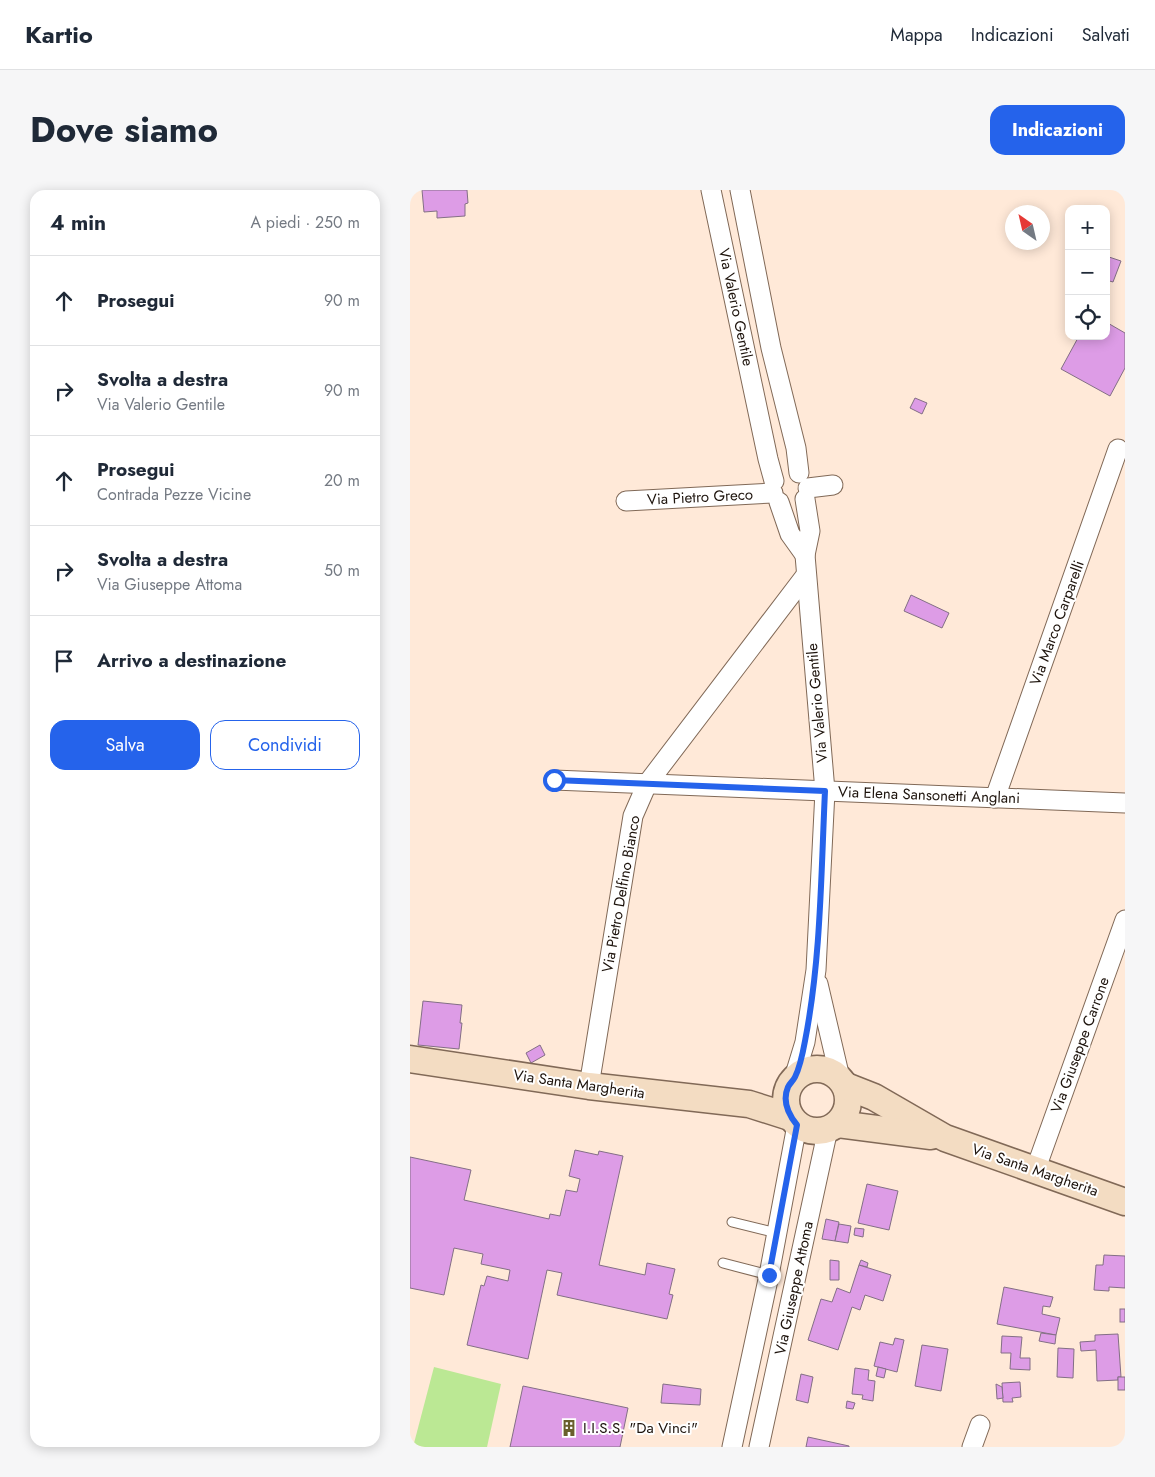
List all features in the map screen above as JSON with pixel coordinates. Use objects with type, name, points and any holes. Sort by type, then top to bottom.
[{"type":"street","name":"Via Valerio Gentile","points":[[711,190],[775,492],[790,534],[805,555]]},
{"type":"street","name":"Via Valerio Gentile","points":[[740,190],[771,348],[796,448],[810,531],[805,555],[806,575],[825,791],[816,970],[805,1042],[792,1082]]},
{"type":"street","name":"Via Marco Carparelli","points":[[995,798],[1118,449]]},
{"type":"street","points":[[793,471],[804,487],[800,503],[790,507],[775,492],[782,473],[793,471]]},
{"type":"street","points":[[804,487],[833,485]]},
{"type":"street","name":"Via Pietro Greco","points":[[626,500],[775,492]]},
{"type":"street","name":"Via Pietro Delfino Bianco","points":[[589,1086],[633,816],[647,784],[806,575]]},
{"type":"street","name":"Via Elena Sansonetti Anglani","points":[[554,780],[1125,803]]},
{"type":"street","name":"Via Giuseppe Carrone","points":[[1035,1171],[1125,920]]},
{"type":"street","name":"Via Valerio Gentile","points":[[816,970],[828,1030],[843,1082]]},
{"type":"street","name":"Via Santa Margherita","points":[[410,1059],[589,1086],[749,1104],[794,1121]]},
{"type":"street","points":[[749,1104],[792,1082],[802,1072],[812,1068],[822,1069],[832,1072],[843,1082],[849,1096],[845,1115],[833,1126],[818,1131],[807,1130],[794,1121],[786,1107],[786,1096],[792,1082]]},
{"type":"street","name":"Via Santa Margherita","points":[[843,1082],[874,1097],[945,1138],[1125,1202]]},
{"type":"street","name":"Via Giuseppe Attoma","points":[[732,1447],[777,1233],[794,1121]]},
{"type":"street","name":"Via Santa Margherita","points":[[833,1126],[945,1138]]},
{"type":"street","name":"Via Giuseppe Attoma","points":[[759,1447],[833,1126]]},
{"type":"street","points":[[972,1447],[980,1425]]},
{"type":"lane","points":[[732,1222],[777,1233]]},
{"type":"lane","points":[[723,1264],[769,1275]]},
{"type":"green space","points":[[434,1367],[501,1384],[487,1447],[413,1447]]},
{"type":"building","points":[[422,190],[467,190],[468,203],[465,204],[465,216],[437,218],[437,211],[424,212]]},
{"type":"building","points":[[1110,257],[1121,261],[1113,282],[1110,281]]},
{"type":"building","points":[[1110,324],[1125,333],[1125,368],[1110,396],[1061,369],[1077,340],[1110,340]]},
{"type":"building","points":[[915,398],[927,403],[922,414],[910,408]]},
{"type":"building","points":[[911,595],[949,613],[942,628],[904,611]]},
{"type":"building","points":[[423,1001],[462,1005],[459,1049],[418,1045]]},
{"type":"building","points":[[540,1045],[545,1055],[531,1063],[526,1053]]},
{"type":"building","points":[[575,1150],[598,1155],[599,1151],[623,1156],[599,1265],[645,1275],[647,1263],[675,1269],[669,1294],[673,1295],[667,1319],[557,1295],[562,1273],[547,1270],[528,1359],[467,1345],[481,1285],[484,1286],[487,1276],[508,1281],[510,1270],[481,1264],[483,1254],[454,1248],[444,1295],[410,1288],[410,1157],[471,1170],[464,1200],[549,1219],[550,1214],[560,1216],[566,1190],[577,1192],[580,1179],[569,1176]]},
{"type":"building","points":[[867,1184],[898,1191],[889,1230],[858,1223]]},
{"type":"building","points":[[826,1219],[839,1222],[835,1241],[822,1239]]},
{"type":"building","points":[[839,1224],[851,1226],[848,1243],[835,1241]]},
{"type":"building","points":[[855,1228],[864,1229],[863,1237],[854,1235]]},
{"type":"building","points":[[1104,1255],[1125,1256],[1125,1288],[1109,1287],[1109,1291],[1094,1290],[1096,1265],[1103,1265]]},
{"type":"building","points":[[830,1260],[839,1261],[839,1280],[830,1280]]},
{"type":"building","points":[[861,1260],[868,1263],[867,1267],[859,1265]]},
{"type":"building","points":[[859,1265],[891,1275],[883,1301],[865,1295],[860,1310],[852,1307],[838,1350],[808,1340],[821,1299],[832,1302],[837,1288],[850,1293]]},
{"type":"building","points":[[1004,1287],[1053,1297],[1050,1307],[1043,1306],[1042,1314],[1060,1318],[1056,1335],[997,1324]]},
{"type":"building","points":[[1120,1309],[1125,1309],[1125,1322],[1120,1322]]},
{"type":"building","points":[[1041,1333],[1056,1335],[1055,1344],[1039,1341]]},
{"type":"building","points":[[1118,1334],[1121,1377],[1118,1377],[1118,1380],[1097,1381],[1096,1350],[1081,1351],[1080,1342],[1095,1341],[1095,1335]]},
{"type":"building","points":[[1002,1336],[1022,1337],[1020,1358],[1030,1358],[1030,1370],[1010,1369],[1011,1353],[1001,1353]]},
{"type":"building","points":[[895,1338],[904,1340],[897,1372],[874,1366],[880,1342],[893,1345]]},
{"type":"building","points":[[922,1345],[948,1349],[941,1391],[915,1386]]},
{"type":"building","points":[[1058,1348],[1074,1349],[1073,1378],[1057,1377]]},
{"type":"building","points":[[878,1367],[886,1369],[884,1378],[876,1376]]},
{"type":"building","points":[[855,1368],[869,1370],[868,1380],[875,1381],[873,1401],[862,1399],[863,1395],[852,1394]]},
{"type":"building","points":[[801,1374],[813,1377],[808,1403],[796,1400]]},
{"type":"building","points":[[1118,1377],[1125,1377],[1125,1390],[1118,1390]]},
{"type":"building","points":[[1020,1382],[1021,1397],[1012,1398],[1013,1402],[1003,1402],[1002,1383]]},
{"type":"building","points":[[663,1384],[701,1389],[700,1405],[661,1403]]},
{"type":"building","points":[[996,1384],[1002,1387],[1003,1398],[997,1399]]},
{"type":"building","name":"I.I.S.S. \"Da Vinci\"","points":[[523,1386],[628,1408],[620,1447],[510,1447]]},
{"type":"building","points":[[847,1401],[855,1403],[853,1409],[846,1408]]},
{"type":"building","points":[[808,1437],[849,1446],[849,1447],[806,1447]]},
{"type":"place","name":"I.I.S.S. \"Da Vinci\"","points":[[569,1428]]},
{"type":"route","points":[[554,780],[825,791],[816,970],[805,1042],[794,1078],[786,1096],[786,1107],[797,1125],[769,1275]]}]
